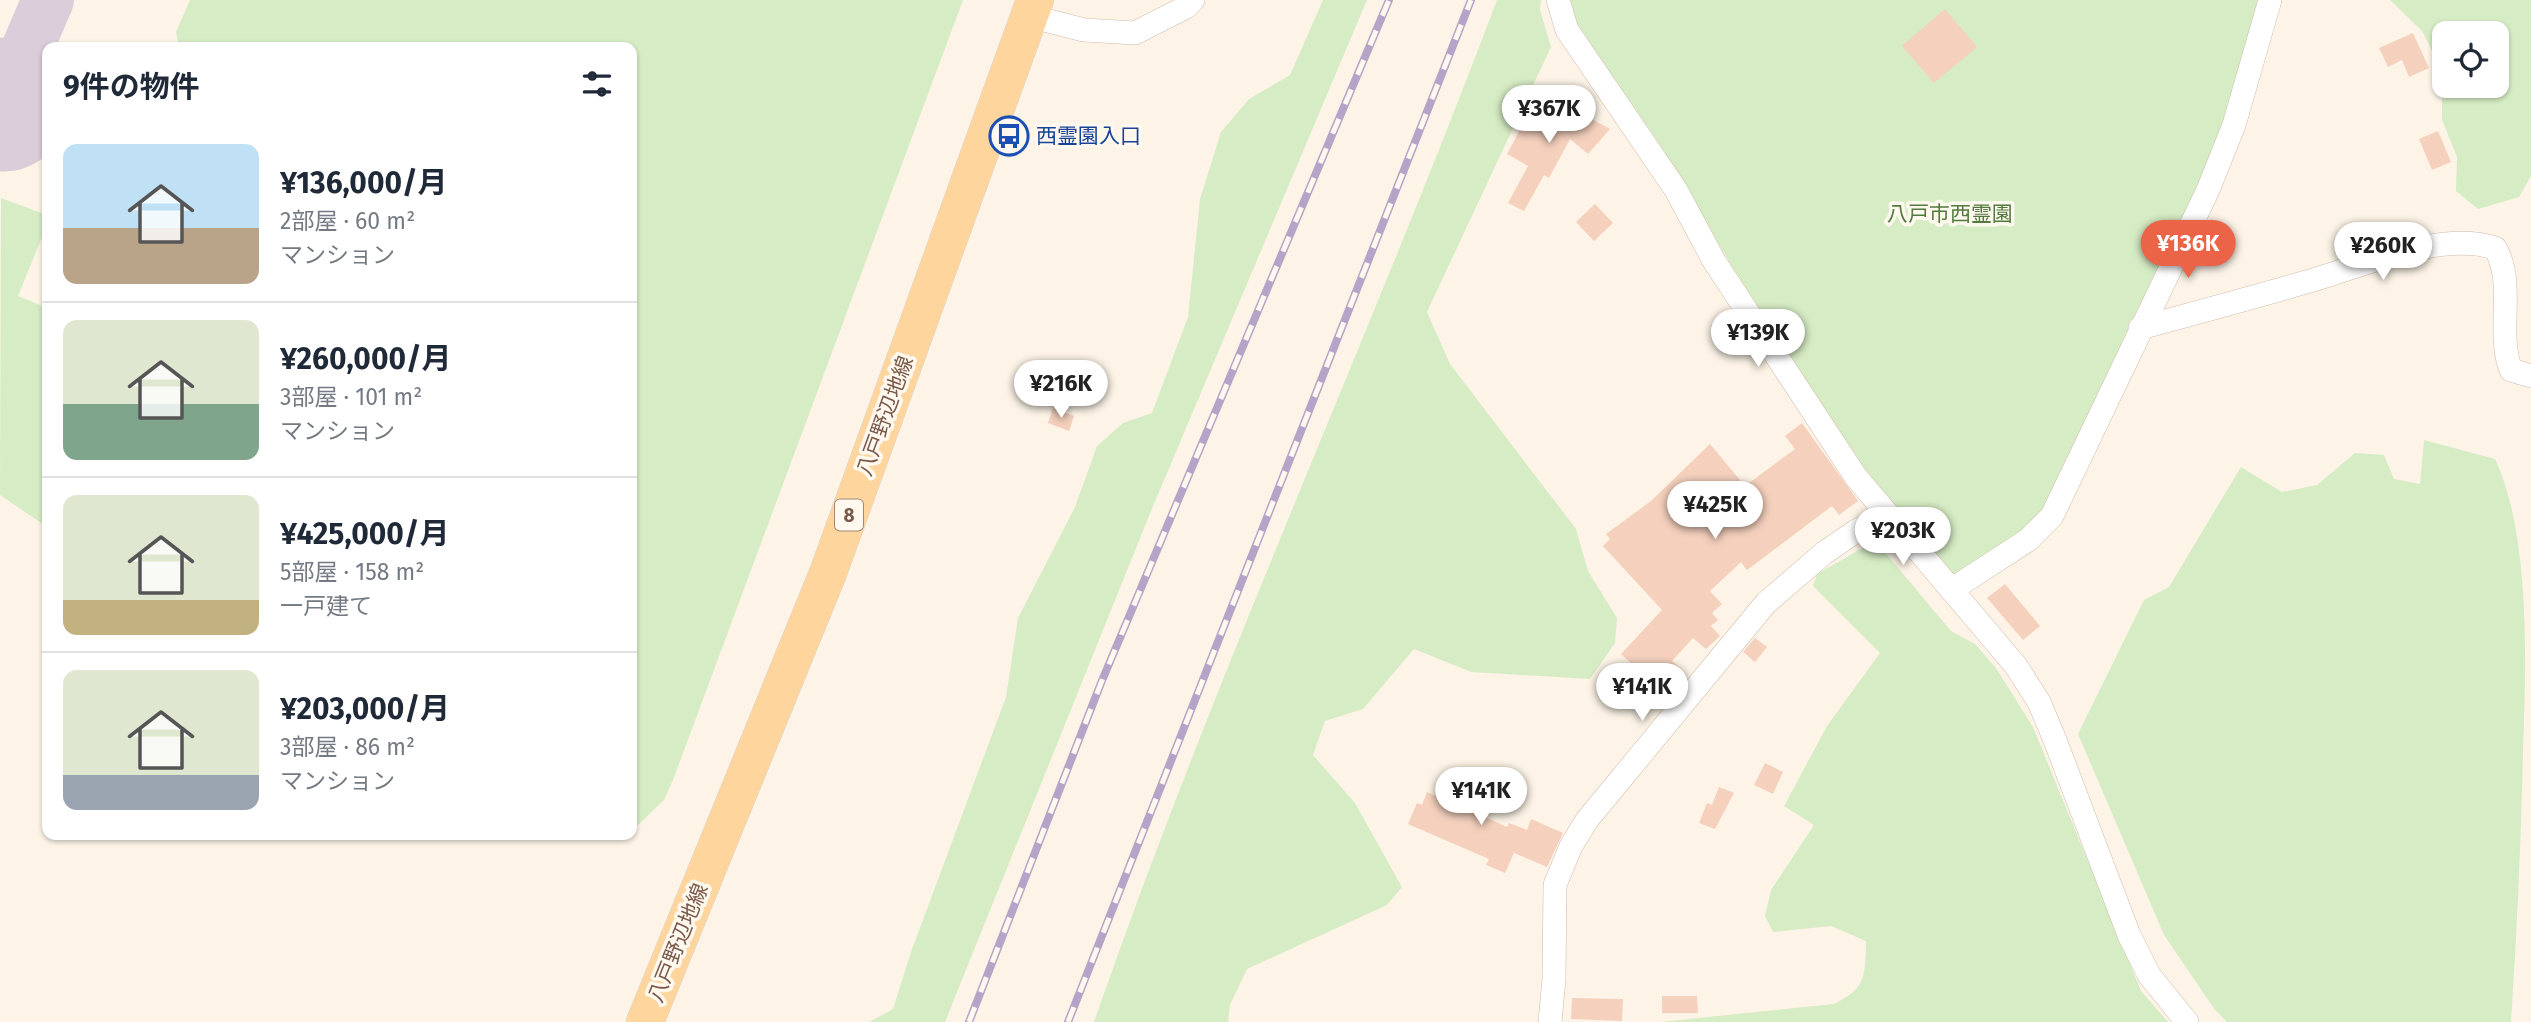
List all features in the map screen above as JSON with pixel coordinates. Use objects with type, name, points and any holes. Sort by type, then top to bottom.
[{"type":"main road","name":"八戸野辺地線","points":[[645,1022],[828,573],[1032,8]]},
{"type":"street","points":[[1032,8],[1084,30],[1136,33],[1186,7],[1192,0]]},
{"type":"street","points":[[1558,0],[1567,30],[1676,190],[1714,261],[1849,467],[2016,666],[2039,702],[2129,935],[2149,975],[2188,1022]]},
{"type":"street","points":[[1951,590],[2028,540],[2052,516],[2208,190],[2234,125],[2270,0]]},
{"type":"street","points":[[2140,328],[2404,253],[2457,243],[2479,243],[2495,248],[2503,261],[2504,354],[2511,370],[2527,375]]},
{"type":"street","points":[[1550,1022],[1554,979],[1555,885],[1571,846],[1587,820],[1766,603],[1824,553],[1856,531],[1888,516]]},
{"type":"green space","points":[[190,0],[963,0],[673,780],[664,800],[637,826],[637,42],[178,42],[176,32]]},
{"type":"green space","points":[[1323,0],[1367,0],[1151,511],[945,1022],[869,1022],[893,1009],[911,952],[1006,697],[1018,618],[1075,507],[1097,446],[1123,423],[1152,413],[1188,317],[1200,199],[1221,132],[1249,99],[1290,75]]},
{"type":"green space","points":[[1497,0],[1541,0],[1540,10],[1551,47],[1427,312],[1450,364],[1576,529],[1588,571],[1617,618],[1615,643],[1590,679],[1471,672],[1414,649],[1363,709],[1325,721],[1313,755],[1355,803],[1402,887],[1387,905],[1247,969],[1230,1005],[1228,1022],[1094,1022],[1189,764],[1448,128]]},
{"type":"green space","name":"八戸市西霊園","points":[[1568,0],[2265,0],[2229,118],[2043,517],[1955,578],[1865,469],[1841,435],[1730,263],[1660,145],[1582,32],[1571,14]]},
{"type":"green space","points":[[2390,0],[2531,0],[2531,176],[2519,197],[2478,209],[2456,191],[2457,157],[2442,120],[2442,98],[2509,98],[2509,21],[2432,21],[2432,51],[2422,31]]},
{"type":"green space","points":[[1,198],[42,213],[42,237],[18,296],[42,306],[42,524],[0,495]]},
{"type":"green space","points":[[2424,440],[2495,459],[2507,490],[2515,525],[2524,602],[2525,681],[2511,1022],[2227,1022],[2215,1010],[2164,935],[2078,734],[2144,600],[2169,587],[2241,467],[2282,492],[2317,485],[2355,453],[2384,455],[2394,479],[2420,484]]},
{"type":"green space","points":[[1866,546],[1883,550],[1951,631],[1975,644],[1996,668],[2033,727],[2141,991],[2168,1022],[1660,1022],[1834,1004],[1853,992],[1862,979],[1866,941],[1831,926],[1773,932],[1765,916],[1771,890],[1814,825],[1784,806],[1827,726],[1880,653],[1813,586],[1817,574]]},
{"type":"building","points":[[1945,9],[1977,47],[1934,83],[1902,46]]},
{"type":"building","points":[[2413,33],[2429,68],[2409,77],[2402,60],[2388,67],[2379,48]]},
{"type":"building","points":[[1536,100],[1563,115],[1568,106],[1610,129],[1588,154],[1570,139],[1549,178],[1544,175],[1524,211],[1508,203],[1528,166],[1507,154]]},
{"type":"building","points":[[2438,131],[2451,162],[2432,170],[2419,139]]},
{"type":"building","points":[[1595,204],[1613,223],[1594,241],[1576,222]]},
{"type":"building","points":[[1053,408],[1074,416],[1069,431],[1048,423]]},
{"type":"building","points":[[1802,423],[1858,501],[1839,515],[1832,506],[1747,570],[1741,562],[1710,591],[1722,604],[1712,613],[1718,620],[1711,626],[1720,636],[1706,649],[1693,638],[1672,661],[1681,669],[1661,691],[1621,654],[1662,610],[1603,546],[1610,539],[1606,534],[1651,501],[1710,444],[1745,486],[1795,449],[1785,436]]},
{"type":"building","points":[[2005,584],[2040,626],[2023,640],[1987,598]]},
{"type":"building","points":[[1755,638],[1767,647],[1755,662],[1743,652]]},
{"type":"building","points":[[1765,763],[1783,772],[1773,794],[1754,785]]},
{"type":"building","points":[[1448,773],[1482,787],[1472,811],[1507,827],[1509,823],[1527,830],[1531,819],[1563,833],[1547,867],[1514,853],[1505,873],[1486,865],[1489,859],[1408,824],[1417,803],[1422,805],[1427,792],[1438,797]]},
{"type":"building","points":[[1719,787],[1734,793],[1715,829],[1699,823],[1707,803],[1712,805]]},
{"type":"building","points":[[1662,996],[1697,996],[1698,1013],[1662,1013]]},
{"type":"building","points":[[1572,998],[1623,999],[1622,1021],[1571,1019]]},
{"type":"taxiway","points":[[3,105],[48,0]]},
{"type":"railway","points":[[969,1022],[1101,683],[1389,0]]},
{"type":"railway","points":[[1068,1022],[1471,0]]},
{"type":"place","name":"西霊園入口","points":[[1009,136]]}]
